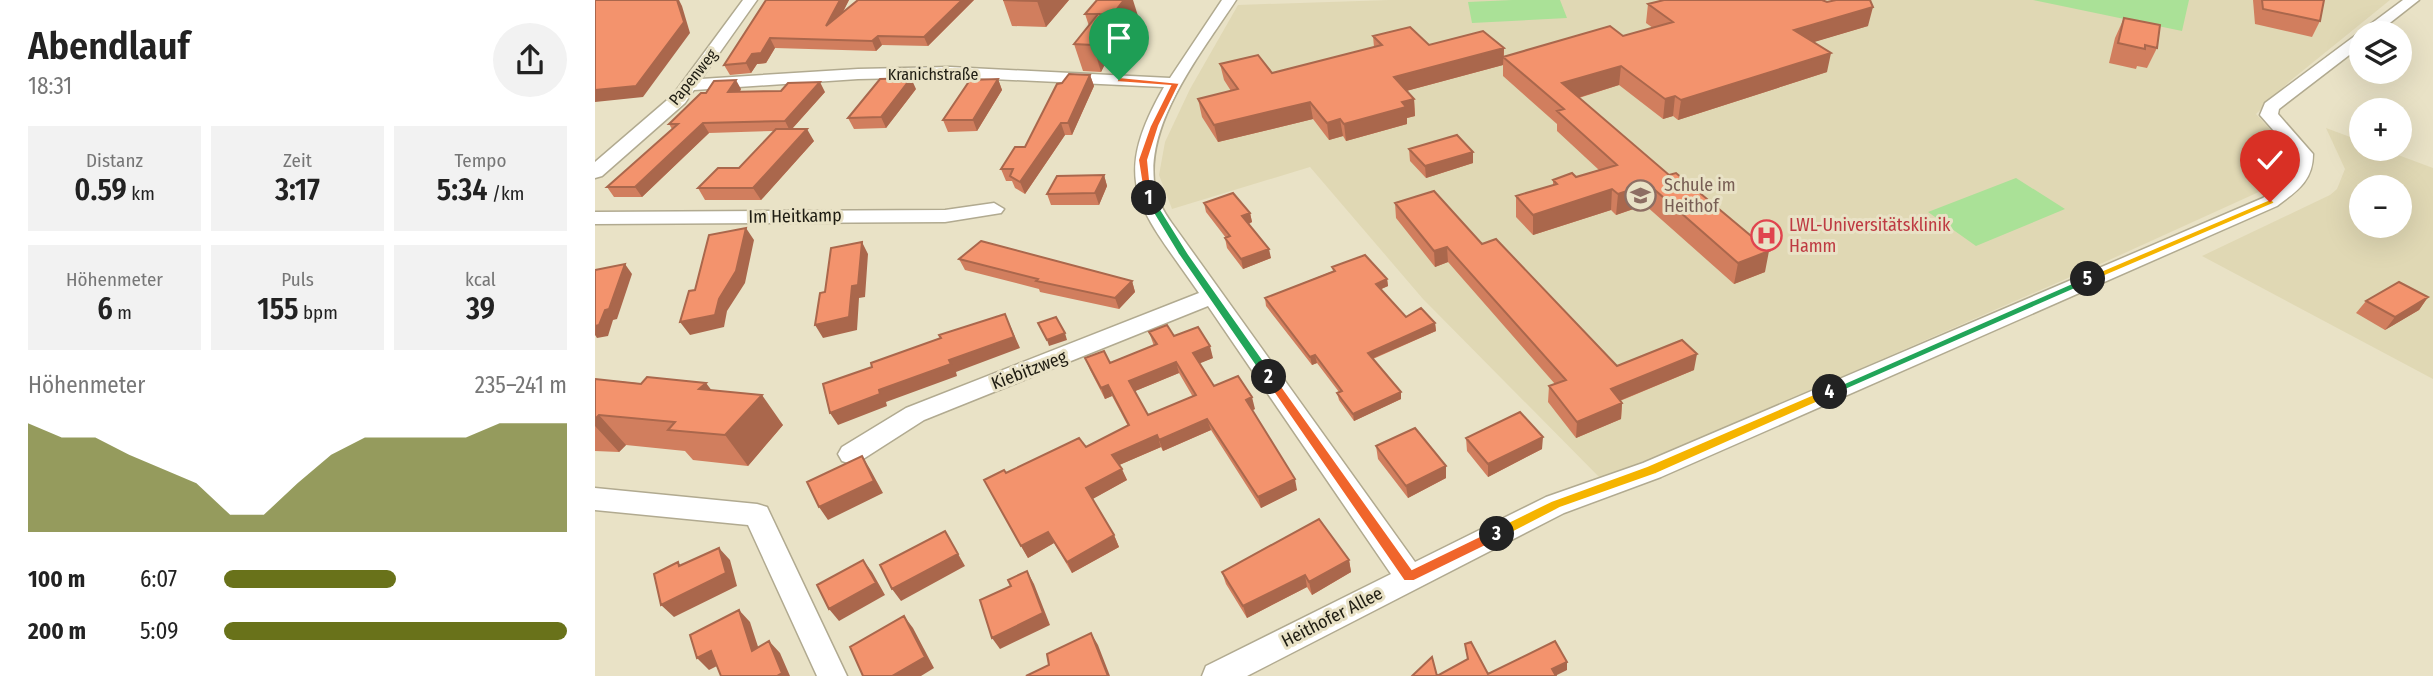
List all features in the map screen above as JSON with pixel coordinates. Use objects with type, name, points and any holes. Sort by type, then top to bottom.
[{"type":"street","name":"Papenweg","points":[[595,172],[679,99],[750,0]]},
{"type":"street","points":[[1229,0],[1176,83],[1147,145],[1143,160],[1146,190],[1153,209],[1409,577]]},
{"type":"street","points":[[2384,21],[2412,0]]},
{"type":"street","name":"Heithofer Allee","points":[[1217,676],[1555,505],[1652,470],[2270,202],[2297,182],[2305,170],[2304,154],[2277,127],[2269,115],[2271,107],[2349,47]]},
{"type":"street","name":"Kranichstraße","points":[[691,85],[858,74],[950,72],[1176,83]]},
{"type":"street","name":"Im Heitkamp","points":[[595,218],[945,216],[995,209]]},
{"type":"street","name":"Kiebitzweg","points":[[851,454],[915,414],[1213,296]]},
{"type":"street","points":[[595,499],[757,515],[832,676]]},
{"type":"shaded area","name":"LWL-Universitätsklinik Hamm","points":[[1389,0],[2390,0],[2364,21],[2349,21],[2349,33],[2290,81],[2256,114],[2295,157],[2272,186],[1603,481],[1423,299],[1310,167],[1172,209],[1159,175],[1165,142],[1190,89],[1238,5]]},
{"type":"shaded area","points":[[2326,128],[2349,137],[2349,161],[2412,160],[2433,168],[2433,379],[2202,256],[2330,195],[2337,189],[2345,169]]},
{"type":"green space","points":[[1560,0],[1567,18],[1472,23],[1468,2]]},
{"type":"green space","points":[[2033,0],[2189,0],[2182,31]]},
{"type":"green space","points":[[2016,178],[2065,209],[1976,246],[1928,212]]},
{"type":"building","points":[[595,0],[677,0],[684,22],[636,86],[595,90]]},
{"type":"building","points":[[766,0],[840,0],[826,26],[858,0],[962,0],[924,37],[878,36],[872,41],[770,38],[761,53],[752,54],[746,63],[724,65]]},
{"type":"building","points":[[1097,0],[1124,0],[1112,14],[1126,15],[1108,40],[1096,39],[1093,45],[1074,44],[1098,14],[1085,14]]},
{"type":"building","points":[[1664,0],[1870,0],[1873,7],[1794,30],[1831,53],[1681,100],[1675,96],[1665,99],[1621,66],[1562,83],[1669,175],[1676,173],[1769,251],[1738,263],[1648,184],[1618,194],[1612,189],[1533,215],[1516,196],[1557,184],[1553,180],[1572,173],[1576,177],[1617,165],[1557,111],[1564,109],[1503,57],[1610,26],[1623,36],[1673,22],[1648,4]]},
{"type":"building","points":[[2262,0],[2324,0],[2320,21],[2263,9]]},
{"type":"building","points":[[2124,18],[2160,25],[2157,48],[2145,45],[2145,49],[2118,43]]},
{"type":"building","points":[[1410,27],[1429,45],[1483,31],[1504,48],[1394,77],[1414,99],[1402,102],[1406,107],[1344,124],[1340,119],[1327,123],[1310,102],[1214,125],[1198,99],[1238,89],[1220,64],[1258,55],[1272,73],[1382,45],[1373,36]]},
{"type":"building","points":[[1069,74],[1090,75],[1068,123],[1061,123],[1020,182],[1010,176],[1013,169],[1001,169],[1015,147],[1025,147],[1057,84],[1062,83]]},
{"type":"building","points":[[911,78],[881,117],[848,118],[880,79]]},
{"type":"building","points":[[998,79],[973,120],[943,120],[970,80]]},
{"type":"building","points":[[736,80],[728,92],[781,91],[788,83],[820,82],[785,121],[703,123],[635,187],[607,187],[678,124],[669,124],[701,93],[706,93],[714,81]]},
{"type":"building","points":[[776,129],[807,129],[753,188],[698,188],[718,168],[739,168]]},
{"type":"building","points":[[1457,135],[1473,152],[1425,166],[1409,149]]},
{"type":"building","points":[[1104,175],[1095,193],[1047,194],[1057,176]]},
{"type":"building","points":[[1434,191],[1482,244],[1496,239],[1617,366],[1682,340],[1697,354],[1611,389],[1622,403],[1577,422],[1549,386],[1566,380],[1447,247],[1434,251],[1395,203]]},
{"type":"building","points":[[1233,193],[1250,213],[1242,216],[1269,249],[1241,259],[1225,238],[1230,236],[1204,203]]},
{"type":"building","points":[[746,228],[736,271],[719,299],[715,315],[680,322],[689,291],[695,290],[709,235]]},
{"type":"building","points":[[981,241],[1132,281],[1115,298],[1036,281],[1038,279],[959,259]]},
{"type":"building","points":[[862,242],[858,285],[852,286],[849,317],[815,325],[820,293],[825,292],[831,248]]},
{"type":"building","points":[[1365,255],[1387,279],[1376,284],[1406,317],[1421,308],[1435,323],[1368,353],[1401,392],[1353,414],[1337,393],[1342,391],[1315,355],[1310,357],[1265,298],[1335,271],[1332,267]]},
{"type":"building","points":[[625,264],[609,309],[605,310],[599,325],[595,326],[595,270]]},
{"type":"building","points":[[2399,282],[2428,297],[2395,317],[2366,301]]},
{"type":"building","points":[[1005,314],[1014,337],[949,360],[951,364],[879,390],[880,394],[830,413],[823,384],[872,367],[871,363],[941,338],[939,335]]},
{"type":"building","points":[[1056,317],[1065,333],[1047,340],[1038,323]]},
{"type":"building","points":[[1167,325],[1174,336],[1198,327],[1210,346],[1193,353],[1214,386],[1238,376],[1252,397],[1246,400],[1295,479],[1258,497],[1207,419],[1159,440],[1157,435],[1112,455],[1122,469],[1086,488],[1114,535],[1067,562],[1048,532],[1021,546],[984,480],[1004,470],[1006,473],[1079,438],[1086,447],[1129,425],[1108,385],[1101,388],[1085,358],[1104,351],[1110,363],[1157,344],[1149,332]],"holes":[[[1176,362],[1196,395],[1148,415],[1129,381]]]},
{"type":"building","points":[[647,377],[706,383],[699,389],[762,395],[725,435],[668,430],[675,422],[599,415],[595,419],[595,379],[641,384]]},
{"type":"building","points":[[1520,412],[1543,437],[1488,464],[1466,438]]},
{"type":"building","points":[[1415,428],[1446,466],[1406,486],[1376,446]]},
{"type":"building","points":[[862,456],[874,481],[819,507],[807,482]]},
{"type":"building","points":[[1319,519],[1349,560],[1309,582],[1305,575],[1243,606],[1222,572]]},
{"type":"building","points":[[945,531],[958,554],[892,589],[880,565]]},
{"type":"building","points":[[719,548],[726,573],[661,605],[654,574],[678,562],[679,566]]},
{"type":"building","points":[[863,560],[876,583],[829,609],[817,585]]},
{"type":"building","points":[[1027,571],[1043,613],[992,638],[980,600],[1011,586],[1008,580]]},
{"type":"building","points":[[739,610],[752,651],[769,641],[782,673],[777,676],[721,676],[711,651],[697,658],[690,635]]},
{"type":"building","points":[[904,616],[925,657],[892,676],[863,676],[850,647]]},
{"type":"building","points":[[1091,633],[1108,676],[1026,676],[1049,665],[1047,654]]},
{"type":"building","points":[[1555,641],[1567,662],[1552,669],[1556,676],[1437,676],[1468,659],[1465,644],[1471,642],[1488,674]]},
{"type":"building","points":[[1432,657],[1437,676],[1412,676]]},
{"type":"place","name":"Schule im Heithof","points":[[1641,195]]},
{"type":"place","name":"LWL-Universitätsklinik Hamm","points":[[1766,235]]},
{"type":"route","points":[[1119,80],[1176,83],[1154,126],[1143,160],[1146,190],[1153,209],[1409,577],[1555,505],[1652,470],[2270,202]]}]
